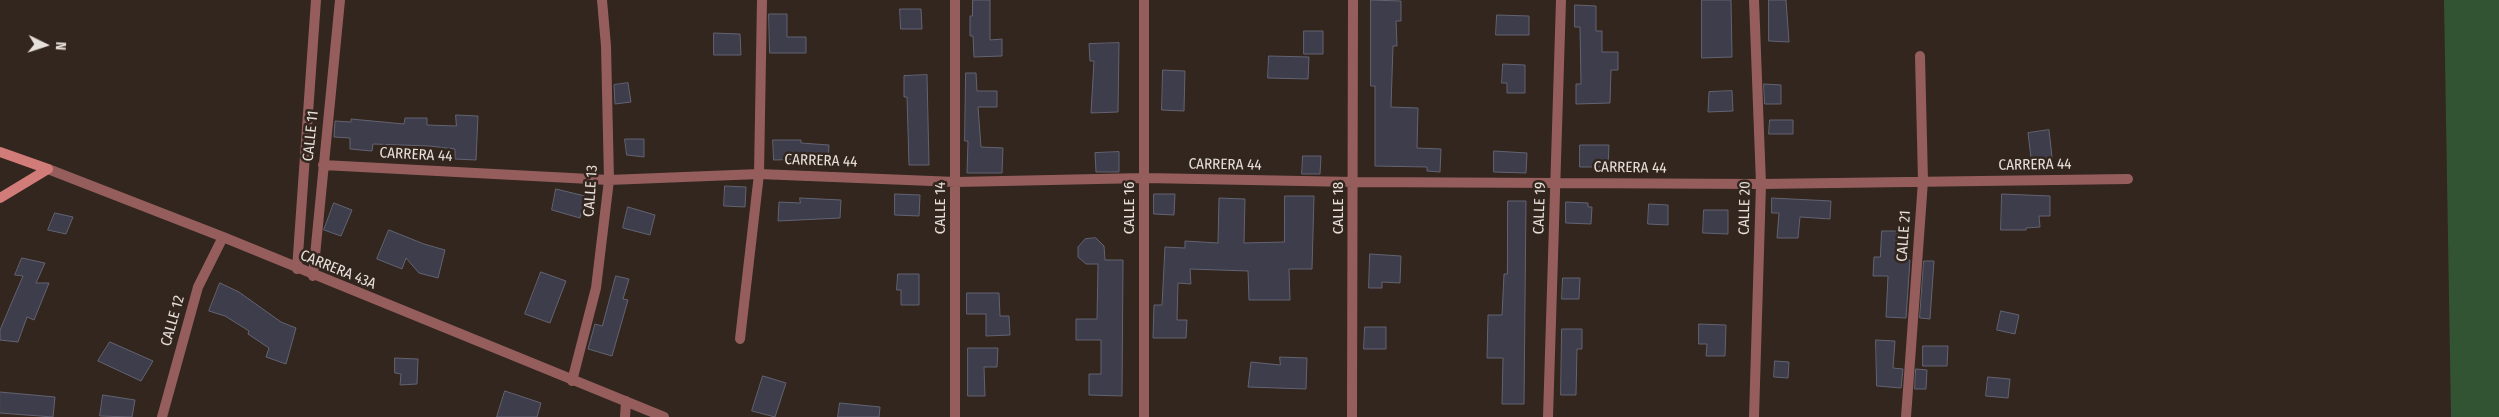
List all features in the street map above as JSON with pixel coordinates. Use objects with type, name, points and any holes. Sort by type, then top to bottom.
[{"type":"street","points":[[297,269],[316,0]]},
{"type":"street","name":"CALLE 11","points":[[313,276],[340,0]]},
{"type":"street","name":"CALLE 13","points":[[572,381],[596,288],[609,180],[606,46],[602,0]]},
{"type":"street","points":[[740,339],[759,174],[762,0]]},
{"type":"street","name":"CALLE 14","points":[[954,417],[955,0]]},
{"type":"street","name":"CALLE 16","points":[[1144,0],[1144,417]]},
{"type":"street","name":"CALLE 18","points":[[1352,417],[1353,0]]},
{"type":"street","name":"CALLE 19","points":[[1548,417],[1561,0]]},
{"type":"street","name":"CALLE 20","points":[[1754,0],[1761,184],[1754,417]]},
{"type":"street","name":"CALLE 21","points":[[1906,417],[1922,181],[1920,56]]},
{"type":"street","name":"CARRERA 43A","points":[[0,152],[223,237],[313,276],[664,417]]},
{"type":"street","name":"CARRERA 44","points":[[323,165],[609,180],[759,174],[956,182],[1145,178],[1354,182],[1761,184],[2128,179]]},
{"type":"street","points":[[0,198],[48,170]]},
{"type":"street","name":"CALLE 12","points":[[162,417],[198,286],[223,237]]},
{"type":"street","points":[[625,417],[626,401]]},
{"type":"green space","points":[[2444,0],[2499,0],[2499,417],[2451,417]]},
{"type":"building","points":[[973,0],[990,0],[990,40],[1002,39],[1002,56],[974,57],[973,36],[970,36],[970,16],[972,16]]},
{"type":"building","points":[[1371,0],[1401,1],[1401,21],[1396,21],[1397,46],[1393,46],[1391,107],[1418,108],[1417,148],[1441,149],[1440,172],[1427,171],[1427,167],[1375,166],[1375,86],[1371,86]]},
{"type":"building","points":[[1702,0],[1731,0],[1732,57],[1702,58]]},
{"type":"building","points":[[1769,0],[1786,0],[1789,42],[1769,41]]},
{"type":"building","points":[[1575,5],[1596,6],[1596,31],[1602,31],[1602,52],[1618,52],[1618,70],[1611,70],[1610,103],[1576,104],[1576,84],[1581,84],[1580,27],[1575,27]]},
{"type":"building","points":[[900,9],[921,9],[922,29],[901,29]]},
{"type":"building","points":[[769,14],[787,14],[787,37],[806,37],[806,53],[770,53]]},
{"type":"building","points":[[1497,15],[1529,16],[1529,35],[1496,35]]},
{"type":"building","points":[[1304,31],[1323,31],[1323,54],[1304,54]]},
{"type":"building","points":[[714,33],[740,34],[741,55],[714,55]]},
{"type":"building","points":[[1119,43],[1118,112],[1091,113],[1094,61],[1090,61],[1089,44]]},
{"type":"building","points":[[1269,56],[1309,57],[1308,79],[1268,78]]},
{"type":"building","points":[[1503,64],[1525,65],[1525,93],[1507,93],[1507,83],[1502,83]]},
{"type":"building","points":[[1163,70],[1185,71],[1184,111],[1162,110]]},
{"type":"building","points":[[966,73],[976,73],[977,91],[997,91],[997,107],[978,107],[981,147],[1003,148],[1002,173],[967,173],[968,141],[965,141]]},
{"type":"building","points":[[927,75],[929,165],[909,165],[907,97],[904,97],[904,76]]},
{"type":"building","points":[[628,83],[631,102],[615,104],[614,85]]},
{"type":"building","points":[[1764,84],[1781,85],[1781,104],[1765,104]]},
{"type":"building","points":[[1732,91],[1733,111],[1708,112],[1709,92]]},
{"type":"building","points":[[456,115],[478,116],[476,160],[455,159],[455,149],[429,146],[373,144],[372,151],[350,149],[350,138],[334,137],[335,121],[351,122],[351,119],[404,124],[405,118],[427,118],[427,125],[456,126]]},
{"type":"building","points":[[1770,120],[1793,120],[1793,134],[1769,134]]},
{"type":"building","points":[[2049,130],[2053,166],[2032,166],[2028,133]]},
{"type":"building","points":[[625,139],[644,139],[644,157],[627,155]]},
{"type":"building","points":[[773,140],[801,140],[801,143],[829,145],[828,165],[813,164],[814,159],[774,160]]},
{"type":"building","points":[[1580,145],[1609,145],[1608,167],[1580,167]]},
{"type":"building","points":[[1494,151],[1527,153],[1526,173],[1494,172]]},
{"type":"building","points":[[1119,152],[1119,172],[1096,172],[1095,153]]},
{"type":"building","points":[[1303,156],[1321,156],[1320,174],[1302,174]]},
{"type":"building","points":[[725,186],[746,187],[745,207],[724,206]]},
{"type":"building","points":[[556,189],[585,196],[580,218],[552,210]]},
{"type":"building","points":[[895,194],[920,195],[919,216],[895,215]]},
{"type":"building","points":[[1154,194],[1175,194],[1174,215],[1154,214]]},
{"type":"building","points":[[2002,194],[2050,196],[2050,216],[2039,216],[2040,227],[2026,228],[2026,230],[2001,230]]},
{"type":"building","points":[[1285,196],[1314,196],[1312,269],[1289,269],[1290,300],[1249,300],[1248,271],[1190,269],[1191,284],[1178,283],[1177,320],[1187,320],[1186,338],[1153,338],[1154,305],[1162,305],[1165,247],[1185,248],[1185,241],[1218,243],[1219,198],[1245,199],[1244,243],[1284,242]]},
{"type":"building","points":[[800,198],[841,200],[840,218],[778,221],[779,202],[800,203]]},
{"type":"building","points":[[1772,198],[1831,201],[1830,219],[1800,217],[1798,238],[1777,238],[1779,213],[1772,213]]},
{"type":"building","points":[[1508,201],[1526,201],[1524,404],[1502,404],[1503,358],[1487,358],[1488,315],[1502,315],[1504,274],[1507,274]]},
{"type":"building","points":[[1566,202],[1588,203],[1588,207],[1592,207],[1591,224],[1566,223]]},
{"type":"building","points":[[334,203],[352,210],[341,236],[324,230]]},
{"type":"building","points":[[1649,204],[1668,205],[1668,225],[1648,224]]},
{"type":"building","points":[[628,207],[655,215],[650,235],[623,228]]},
{"type":"building","points":[[1704,210],[1728,210],[1728,234],[1703,233]]},
{"type":"building","points":[[55,213],[73,217],[66,234],[48,230]]},
{"type":"building","points":[[389,230],[445,250],[438,278],[419,273],[406,258],[402,269],[377,259]]},
{"type":"building","points":[[1882,231],[1898,231],[1895,258],[1910,260],[1906,318],[1886,317],[1888,276],[1873,276],[1874,257],[1880,257]]},
{"type":"building","points":[[1096,238],[1104,246],[1105,260],[1123,260],[1122,396],[1089,395],[1089,374],[1101,374],[1101,340],[1076,340],[1076,319],[1097,319],[1098,264],[1086,264],[1078,257],[1078,247],[1085,239]]},
{"type":"building","points":[[1370,254],[1401,256],[1400,283],[1382,282],[1382,288],[1369,288]]},
{"type":"building","points":[[22,258],[45,263],[36,283],[49,283],[34,320],[27,317],[18,342],[0,340],[0,330],[23,276],[15,275]]},
{"type":"building","points":[[1924,261],[1934,261],[1930,319],[1920,318]]},
{"type":"building","points":[[541,272],[566,281],[550,323],[525,314]]},
{"type":"building","points":[[898,274],[919,274],[919,305],[901,305],[901,290],[897,290]]},
{"type":"building","points":[[616,276],[629,279],[623,299],[628,300],[612,356],[588,349],[595,324],[602,326]]},
{"type":"building","points":[[1563,278],[1580,278],[1579,299],[1562,299]]},
{"type":"building","points":[[220,283],[239,292],[281,322],[296,328],[286,364],[266,357],[269,348],[248,334],[249,331],[225,316],[209,311]]},
{"type":"building","points":[[967,293],[999,293],[1000,316],[1009,316],[1010,335],[986,336],[986,314],[967,314]]},
{"type":"building","points":[[2001,311],[2019,315],[2015,334],[1997,330]]},
{"type":"building","points":[[1699,324],[1726,325],[1725,356],[1706,356],[1707,344],[1699,344]]},
{"type":"building","points":[[1365,327],[1386,327],[1386,349],[1364,349]]},
{"type":"building","points":[[1562,329],[1582,329],[1582,349],[1577,349],[1576,395],[1561,395]]},
{"type":"building","points":[[1876,340],[1895,341],[1893,368],[1903,369],[1901,388],[1877,386]]},
{"type":"building","points":[[110,342],[153,361],[141,381],[98,361]]},
{"type":"building","points":[[1923,346],[1948,346],[1947,366],[1923,366]]},
{"type":"building","points":[[968,348],[998,348],[997,367],[984,367],[985,396],[968,396]]},
{"type":"building","points":[[1280,357],[1307,358],[1306,389],[1248,387],[1251,362],[1280,365]]},
{"type":"building","points":[[395,358],[418,359],[417,384],[400,385],[401,374],[395,373]]},
{"type":"building","points":[[1775,361],[1789,362],[1788,378],[1774,377]]},
{"type":"building","points":[[1916,369],[1927,370],[1926,389],[1915,389]]},
{"type":"building","points":[[763,376],[786,383],[775,417],[752,411]]},
{"type":"building","points":[[1988,377],[2010,379],[2008,398],[1986,396]]},
{"type":"building","points":[[505,391],[541,403],[537,417],[497,417]]},
{"type":"building","points":[[0,392],[55,397],[53,417],[0,413]]},
{"type":"building","points":[[103,395],[135,400],[132,417],[100,416]]},
{"type":"building","points":[[840,403],[880,407],[879,417],[838,417]]}]
